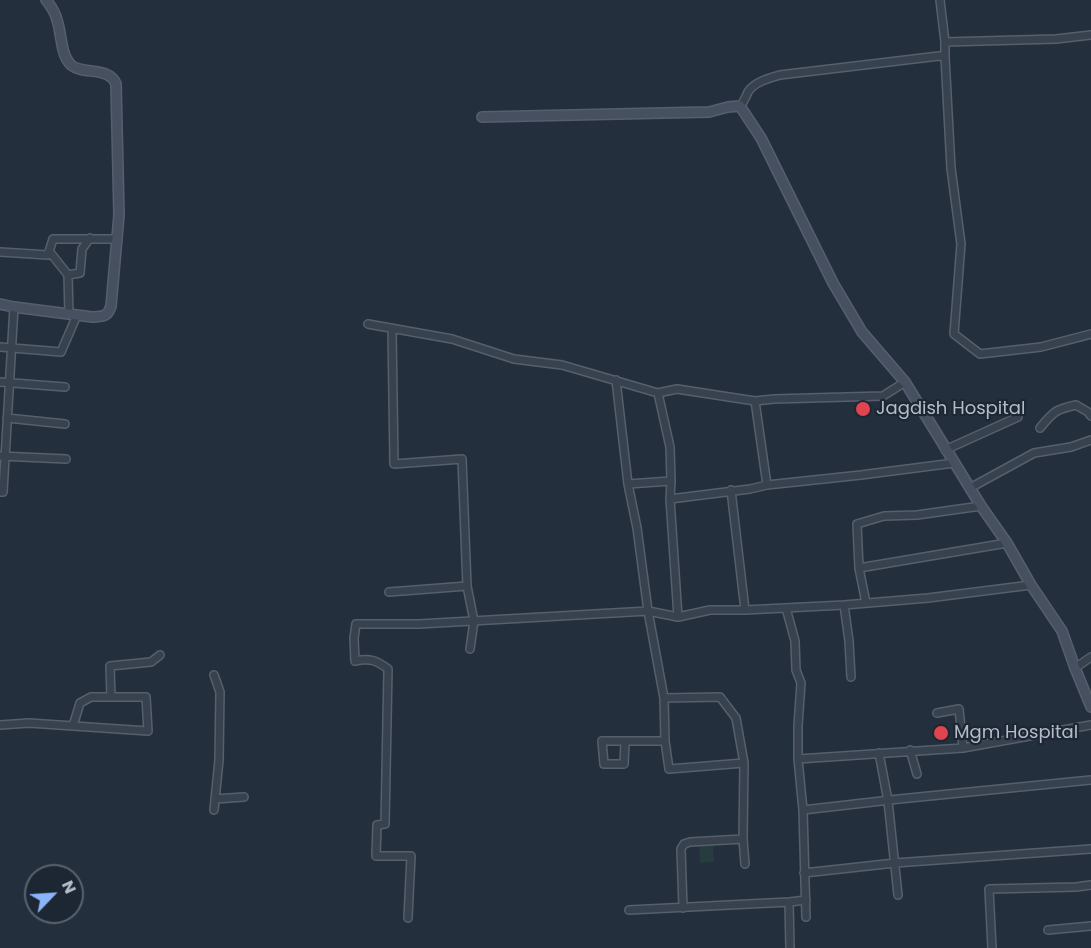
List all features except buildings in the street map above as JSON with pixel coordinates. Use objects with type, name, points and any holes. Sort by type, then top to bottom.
[{"type":"street","points":[[0,304],[92,317],[108,314],[111,306],[119,215],[116,84],[114,79],[108,75],[73,66],[70,63],[66,58],[58,21],[53,8],[46,0]]},
{"type":"street","points":[[940,0],[945,42],[951,168],[961,244],[954,334],[980,354],[1041,347],[1091,334]]},
{"type":"street","points":[[945,42],[1056,39],[1091,35]]},
{"type":"street","points":[[482,117],[709,112],[740,106],[749,90],[762,81],[780,75],[945,57]]},
{"type":"street","points":[[740,106],[761,138],[862,332],[904,382],[945,450],[1062,631],[1091,707]]},
{"type":"street","points":[[68,275],[80,273],[82,249],[90,238]]},
{"type":"street","points":[[0,252],[48,255],[53,240],[118,238]]},
{"type":"street","points":[[0,347],[61,352],[73,315],[68,275],[50,251]]},
{"type":"street","points":[[0,492],[3,492],[2,456],[7,418],[14,307]]},
{"type":"street","points":[[368,324],[452,339],[514,359],[562,365],[658,393],[677,389],[755,401],[883,396],[904,382]]},
{"type":"street","points":[[392,329],[394,464],[462,459],[467,586],[474,621],[470,650]]},
{"type":"street","points":[[616,380],[628,484],[664,698],[665,741],[669,769],[744,763]]},
{"type":"street","points":[[0,382],[65,387]]},
{"type":"street","points":[[658,393],[670,447],[669,499],[678,617]]},
{"type":"street","points":[[755,401],[767,485]]},
{"type":"street","points":[[1040,428],[1052,414],[1061,408],[1076,405],[1091,416]]},
{"type":"street","points":[[945,450],[1018,417]]},
{"type":"street","points":[[7,418],[65,424]]},
{"type":"street","points":[[970,488],[1034,453],[1071,447],[1091,440]]},
{"type":"street","points":[[2,456],[66,459]]},
{"type":"street","points":[[669,499],[954,463]]},
{"type":"street","points":[[628,484],[671,481]]},
{"type":"street","points":[[731,490],[745,610]]},
{"type":"street","points":[[866,603],[859,568],[857,524],[884,516],[981,506]]},
{"type":"street","points":[[859,568],[1007,543]]},
{"type":"street","points":[[408,918],[411,856],[376,856],[377,825],[385,824],[388,669],[379,662],[366,659],[355,661],[356,624],[419,624],[648,611],[678,617],[710,610],[844,605],[927,598],[1031,585]]},
{"type":"street","points":[[389,592],[467,586]]},
{"type":"street","points":[[844,605],[851,677]]},
{"type":"street","points":[[786,608],[795,641],[796,670],[801,683],[798,759],[803,810],[806,917]]},
{"type":"street","points":[[111,697],[110,666],[151,662],[160,655]]},
{"type":"street","points":[[1075,668],[1091,657]]},
{"type":"street","points":[[214,675],[220,692],[219,760],[214,810]]},
{"type":"street","points":[[0,725],[29,723],[73,726],[148,731],[146,697],[91,698],[80,703],[73,726]]},
{"type":"street","points":[[664,698],[720,697],[736,718],[744,763],[745,864]]},
{"type":"street","points":[[937,713],[959,709],[963,748]]},
{"type":"street","points":[[798,759],[963,748],[1091,725]]},
{"type":"street","points":[[625,742],[624,764],[604,764],[602,741],[665,741]]},
{"type":"street","points":[[910,750],[917,774]]},
{"type":"street","points":[[879,753],[888,801],[898,895]]},
{"type":"street","points":[[803,810],[1091,780]]},
{"type":"street","points":[[215,799],[244,797]]},
{"type":"street","points":[[683,908],[681,849],[684,844],[743,839]]},
{"type":"street","points":[[804,873],[895,863],[1091,849]]},
{"type":"street","points":[[992,948],[989,889],[1091,885]]},
{"type":"street","points":[[629,910],[806,900]]},
{"type":"street","points":[[789,902],[790,948]]},
{"type":"street","points":[[1048,930],[1091,926]]},
{"type":"green space","points":[[713,845],[714,862],[700,863],[699,846]]},
{"type":"place","name":"Jagdish Hospital","points":[[863,409]]},
{"type":"place","name":"Mgm Hospital","points":[[941,733]]}]
